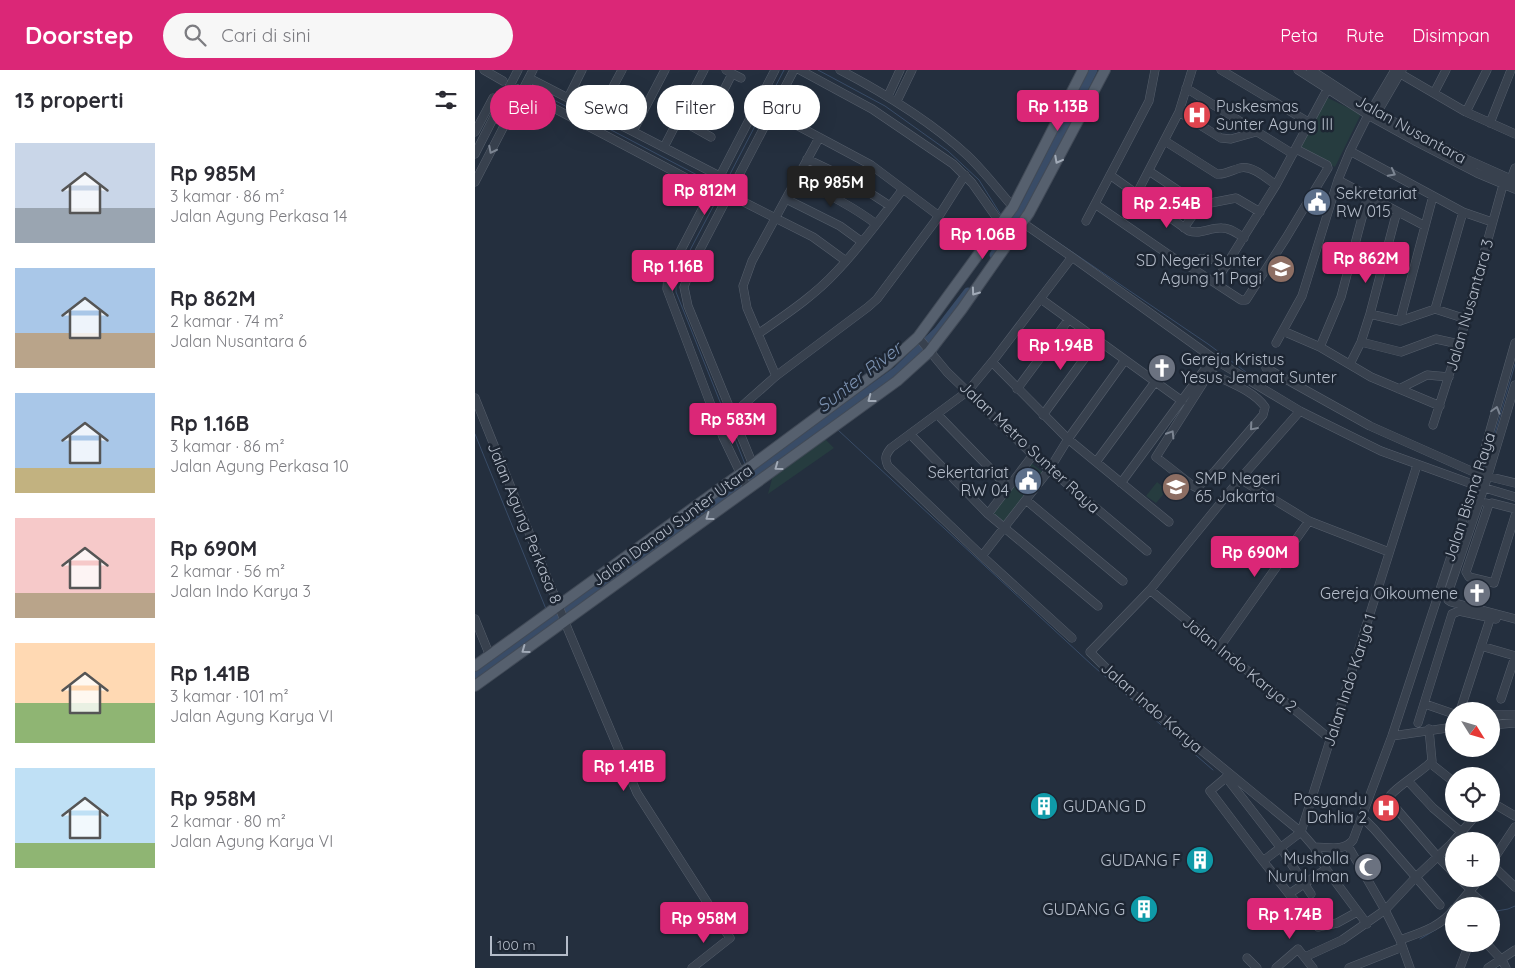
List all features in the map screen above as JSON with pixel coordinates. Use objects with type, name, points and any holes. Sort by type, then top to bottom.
[{"type":"main road","name":"Jalan Danau Sunter Utara","points":[[475,666],[746,471],[919,339],[1012,208],[1083,70]]},
{"type":"main road","name":"Jalan Danau Sunter Utara","points":[[475,686],[835,426],[897,380],[928,350],[975,291],[1026,219],[1105,70]]},
{"type":"street","points":[[484,70],[512,85]]},
{"type":"street","points":[[475,154],[507,83],[518,70]]},
{"type":"street","points":[[574,85],[582,70]]},
{"type":"street","points":[[613,85],[621,70]]},
{"type":"street","points":[[665,70],[633,131],[728,180]]},
{"type":"street","points":[[697,85],[705,70]]},
{"type":"street","points":[[747,488],[746,471],[733,414],[689,306],[684,287],[701,246],[729,195],[728,180],[775,70]]},
{"type":"street","points":[[786,85],[794,70]]},
{"type":"street","points":[[800,70],[894,122],[953,164],[984,198],[1002,222]]},
{"type":"street","points":[[840,70],[897,101],[932,126],[967,155],[1012,208]]},
{"type":"street","points":[[888,96],[901,70]]},
{"type":"street","points":[[897,101],[912,70]]},
{"type":"street","points":[[1086,221],[1149,101],[1155,70]]},
{"type":"street","points":[[1137,193],[1179,112],[1192,70]]},
{"type":"street","points":[[1221,70],[1310,123]]},
{"type":"street","points":[[1298,70],[1327,88],[1373,112],[1453,161],[1503,185],[1515,188]]},
{"type":"street","name":"Jalan Nusantara","points":[[1311,70],[1373,112],[1466,159],[1513,180]]},
{"type":"street","points":[[1434,93],[1446,70]]},
{"type":"street","points":[[1466,112],[1487,70]]},
{"type":"street","points":[[1490,123],[1511,70]]},
{"type":"street","points":[[702,132],[731,76],[729,71]]},
{"type":"street","points":[[729,71],[741,78]]},
{"type":"street","points":[[1276,343],[1303,296],[1338,180],[1350,151],[1397,71],[1466,112],[1515,134]]},
{"type":"street","points":[[530,76],[566,97]]},
{"type":"street","points":[[1095,204],[1183,264],[1241,300],[1248,299],[1328,168],[1327,165],[1295,152],[1256,132],[1186,88]]},
{"type":"street","points":[[1215,283],[1277,185],[1327,88]]},
{"type":"street","points":[[475,132],[490,104]]},
{"type":"street","points":[[556,108],[710,191],[668,275],[666,284],[723,437],[746,471]]},
{"type":"street","points":[[1179,112],[1221,138],[1231,139],[1256,132]]},
{"type":"street","points":[[475,182],[502,130]]},
{"type":"street","points":[[665,147],[674,130]]},
{"type":"street","points":[[698,130],[711,137]]},
{"type":"street","points":[[728,180],[760,130]]},
{"type":"street","points":[[804,130],[871,165],[939,216]]},
{"type":"street","points":[[776,376],[747,308],[743,286],[752,261],[774,218],[819,138]]},
{"type":"street","points":[[1165,141],[1217,174],[1248,168],[1277,185]]},
{"type":"street","points":[[1350,151],[1463,212],[1492,222]]},
{"type":"street","points":[[807,159],[853,182],[890,206]]},
{"type":"street","points":[[1513,180],[1515,168]]},
{"type":"street","points":[[1149,171],[1200,205]]},
{"type":"street","points":[[1110,175],[1191,232],[1197,233],[1224,228],[1244,238]]},
{"type":"street","points":[[733,414],[776,376],[873,303],[898,273],[965,176]]},
{"type":"street","points":[[796,179],[835,197],[876,224]]},
{"type":"street","points":[[1338,180],[1425,226]]},
{"type":"street","name":"Jalan Nusantara 3","points":[[1433,425],[1459,344],[1503,185]]},
{"type":"street","points":[[758,334],[823,284],[846,261],[903,188]]},
{"type":"street","points":[[729,195],[813,237],[846,261]]},
{"type":"street","points":[[1319,347],[1341,297],[1367,196]]},
{"type":"street","points":[[1401,321],[1433,196]]},
{"type":"street","points":[[1184,228],[1200,205],[1236,198],[1260,212]]},
{"type":"street","points":[[786,199],[840,226],[862,242]]},
{"type":"street","points":[[1350,364],[1361,342],[1370,314],[1397,212]]},
{"type":"street","points":[[1435,309],[1463,212]]},
{"type":"street","points":[[1026,219],[1073,257],[1215,360],[1301,411],[1361,442],[1475,484],[1483,479],[1515,483]]},
{"type":"street","points":[[1072,638],[982,556],[888,466],[886,461],[887,453],[968,391],[993,362],[1073,257]]},
{"type":"street","points":[[1183,264],[1209,257],[1226,266]]},
{"type":"street","points":[[1041,299],[1182,401]]},
{"type":"street","points":[[1370,314],[1401,321],[1435,309],[1466,319]]},
{"type":"street","points":[[1017,389],[1069,320]]},
{"type":"street","points":[[1283,331],[1319,347],[1371,377],[1439,406]]},
{"type":"street","name":"Jalan Metro Sunter Raya","points":[[919,339],[947,372],[1049,470],[1147,551]]},
{"type":"street","points":[[1361,342],[1401,352],[1436,339],[1459,344]]},
{"type":"street","points":[[1043,415],[1098,340]]},
{"type":"street","name":"Jalan Bisma Raya","points":[[1515,343],[1479,501],[1447,596],[1451,602],[1492,615],[1515,619]]},
{"type":"street","points":[[982,556],[1049,470],[1068,439],[1125,360]]},
{"type":"street","points":[[1210,373],[1245,390],[1264,405],[1263,415],[1197,488],[1156,457],[1210,373],[1215,360]]},
{"type":"street","points":[[1121,483],[1215,360]]},
{"type":"street","points":[[993,362],[1017,389],[1068,439],[1169,522]]},
{"type":"street","points":[[1266,368],[1370,426],[1483,479],[1515,497]]},
{"type":"street","points":[[1399,389],[1427,375],[1449,377]]},
{"type":"street","points":[[1096,462],[1155,382]]},
{"type":"street","points":[[1245,390],[1251,382]]},
{"type":"street","name":"Jalan Bisma Raya","points":[[1483,479],[1515,385]]},
{"type":"street","name":"Jalan Agung Perkasa 8","points":[[475,398],[558,608],[642,803],[730,938],[692,968]]},
{"type":"street","name":"Jalan Indo Karya","points":[[1301,411],[1240,479],[1149,590],[1090,652],[1129,691],[1314,847],[1326,869],[1367,924]]},
{"type":"street","points":[[938,415],[1008,487]]},
{"type":"street","points":[[911,435],[988,514],[1099,606]]},
{"type":"street","points":[[988,514],[1033,455]]},
{"type":"street","name":"Jalan Indo Karya 1","points":[[1298,834],[1417,464]]},
{"type":"street","points":[[1240,479],[1309,521],[1389,552]]},
{"type":"street","name":"Jalan Bisma Raya","points":[[1348,846],[1353,840],[1392,736],[1475,484]]},
{"type":"street","points":[[1026,500],[1123,581]]},
{"type":"street","points":[[1479,501],[1489,504],[1492,502],[1515,509]]},
{"type":"street","points":[[1489,504],[1466,572],[1469,577],[1493,583],[1515,516]]},
{"type":"street","points":[[1219,648],[1309,521]]},
{"type":"street","name":"Jalan Indo Karya 2","points":[[1149,590],[1330,739]]},
{"type":"street","points":[[1418,723],[1451,616],[1459,611],[1492,615],[1515,624]]},
{"type":"street","points":[[1463,702],[1492,615]]},
{"type":"street","points":[[475,619],[490,656]]},
{"type":"street","points":[[1481,646],[1515,656],[1501,699]]},
{"type":"street","points":[[1506,684],[1515,684]]},
{"type":"street","points":[[1425,704],[1445,711]]},
{"type":"street","points":[[1500,715],[1515,715]]},
{"type":"street","points":[[1500,724],[1515,723]]},
{"type":"street","points":[[1392,736],[1445,728]]},
{"type":"street","points":[[1429,729],[1432,758],[1430,763],[1390,794],[1388,800],[1445,864]]},
{"type":"street","points":[[1430,763],[1445,775]]},
{"type":"street","points":[[1311,894],[1281,848],[1228,776],[1209,791],[1289,894],[1318,928],[1337,923],[1357,912]]},
{"type":"street","points":[[1408,781],[1433,808],[1461,832],[1470,822]]},
{"type":"street","points":[[1500,807],[1515,816]]},
{"type":"street","points":[[1362,817],[1440,905]]},
{"type":"street","points":[[1500,850],[1515,827]]},
{"type":"street","points":[[1263,861],[1298,834]]},
{"type":"street","points":[[1314,847],[1333,848],[1348,846],[1385,910],[1410,968]]},
{"type":"street","points":[[1305,957],[1342,940],[1385,910],[1445,848]]},
{"type":"street","points":[[1289,894],[1326,869]]},
{"type":"street","points":[[1500,871],[1515,887]]},
{"type":"street","points":[[1467,887],[1476,897]]},
{"type":"street","points":[[1465,897],[1473,887]]},
{"type":"street","points":[[1349,968],[1430,930],[1445,918]]},
{"type":"street","points":[[1276,968],[1298,949],[1313,968]]},
{"type":"street","points":[[1488,968],[1515,950]]},
{"type":"street","points":[[1460,968],[1466,952]]},
{"type":"street","points":[[1494,952],[1506,968]]},
{"type":"street","points":[[1247,958],[1257,968]]},
{"type":"green space","points":[[1326,97],[1361,114],[1335,167],[1299,150]]},
{"type":"green space","points":[[829,422],[832,426],[755,483],[751,478]]},
{"type":"green space","points":[[824,438],[834,448],[768,494],[773,475]]},
{"type":"green space","points":[[1030,462],[1045,474],[1004,525],[990,514]]},
{"type":"green space","points":[[1157,482],[1167,490],[1156,503],[1146,496]]},
{"type":"waterway","points":[[728,178],[784,70]]},
{"type":"waterway","points":[[818,70],[885,106],[948,151],[979,180],[1001,215]]},
{"type":"waterway","name":"Sunter River","points":[[994,255],[1026,204],[1093,70]]},
{"type":"waterway","points":[[556,101],[722,188]]},
{"type":"waterway","points":[[725,184],[678,273],[676,292],[745,464]]},
{"type":"waterway","points":[[1028,222],[1208,344],[1265,386]]},
{"type":"waterway","name":"Sunter River","points":[[1006,225],[1010,230]]},
{"type":"waterway","name":"Sunter River","points":[[475,674],[897,371],[938,331],[968,292]]},
{"type":"waterway","points":[[1484,471],[1515,364]]},
{"type":"waterway","points":[[838,430],[1092,665],[1213,770]]},
{"type":"waterway","points":[[475,434],[546,609]]},
{"type":"waterway","points":[[1381,447],[1405,456]]},
{"type":"waterway","name":"Sunter River","points":[[749,473],[751,477]]},
{"type":"waterway","points":[[1500,910],[1515,906]]},
{"type":"waterway","points":[[1420,939],[1437,929]]},
{"type":"place","name":"Puskesmas Sunter Agung III","points":[[1197,115]]},
{"type":"place","name":"Sekretariat RW 015","points":[[1317,202]]},
{"type":"place","name":"SD Negeri Sunter Agung 11 Pagi","points":[[1281,269]]},
{"type":"place","name":"Gereja Kristus Yesus Jemaat Sunter","points":[[1162,368]]},
{"type":"place","name":"Sekertariat RW 04","points":[[1028,481]]},
{"type":"place","name":"SMP Negeri 65 Jakarta","points":[[1176,487]]},
{"type":"place","name":"Gereja Oikoumene","points":[[1477,593]]},
{"type":"place","name":"GUDANG D","points":[[1044,806]]},
{"type":"place","name":"Posyandu Dahlia 2","points":[[1386,808]]},
{"type":"place","name":"GUDANG F","points":[[1200,860]]},
{"type":"place","name":"Musholla Nurul Iman","points":[[1368,867]]},
{"type":"place","name":"GUDANG G","points":[[1144,909]]}]
